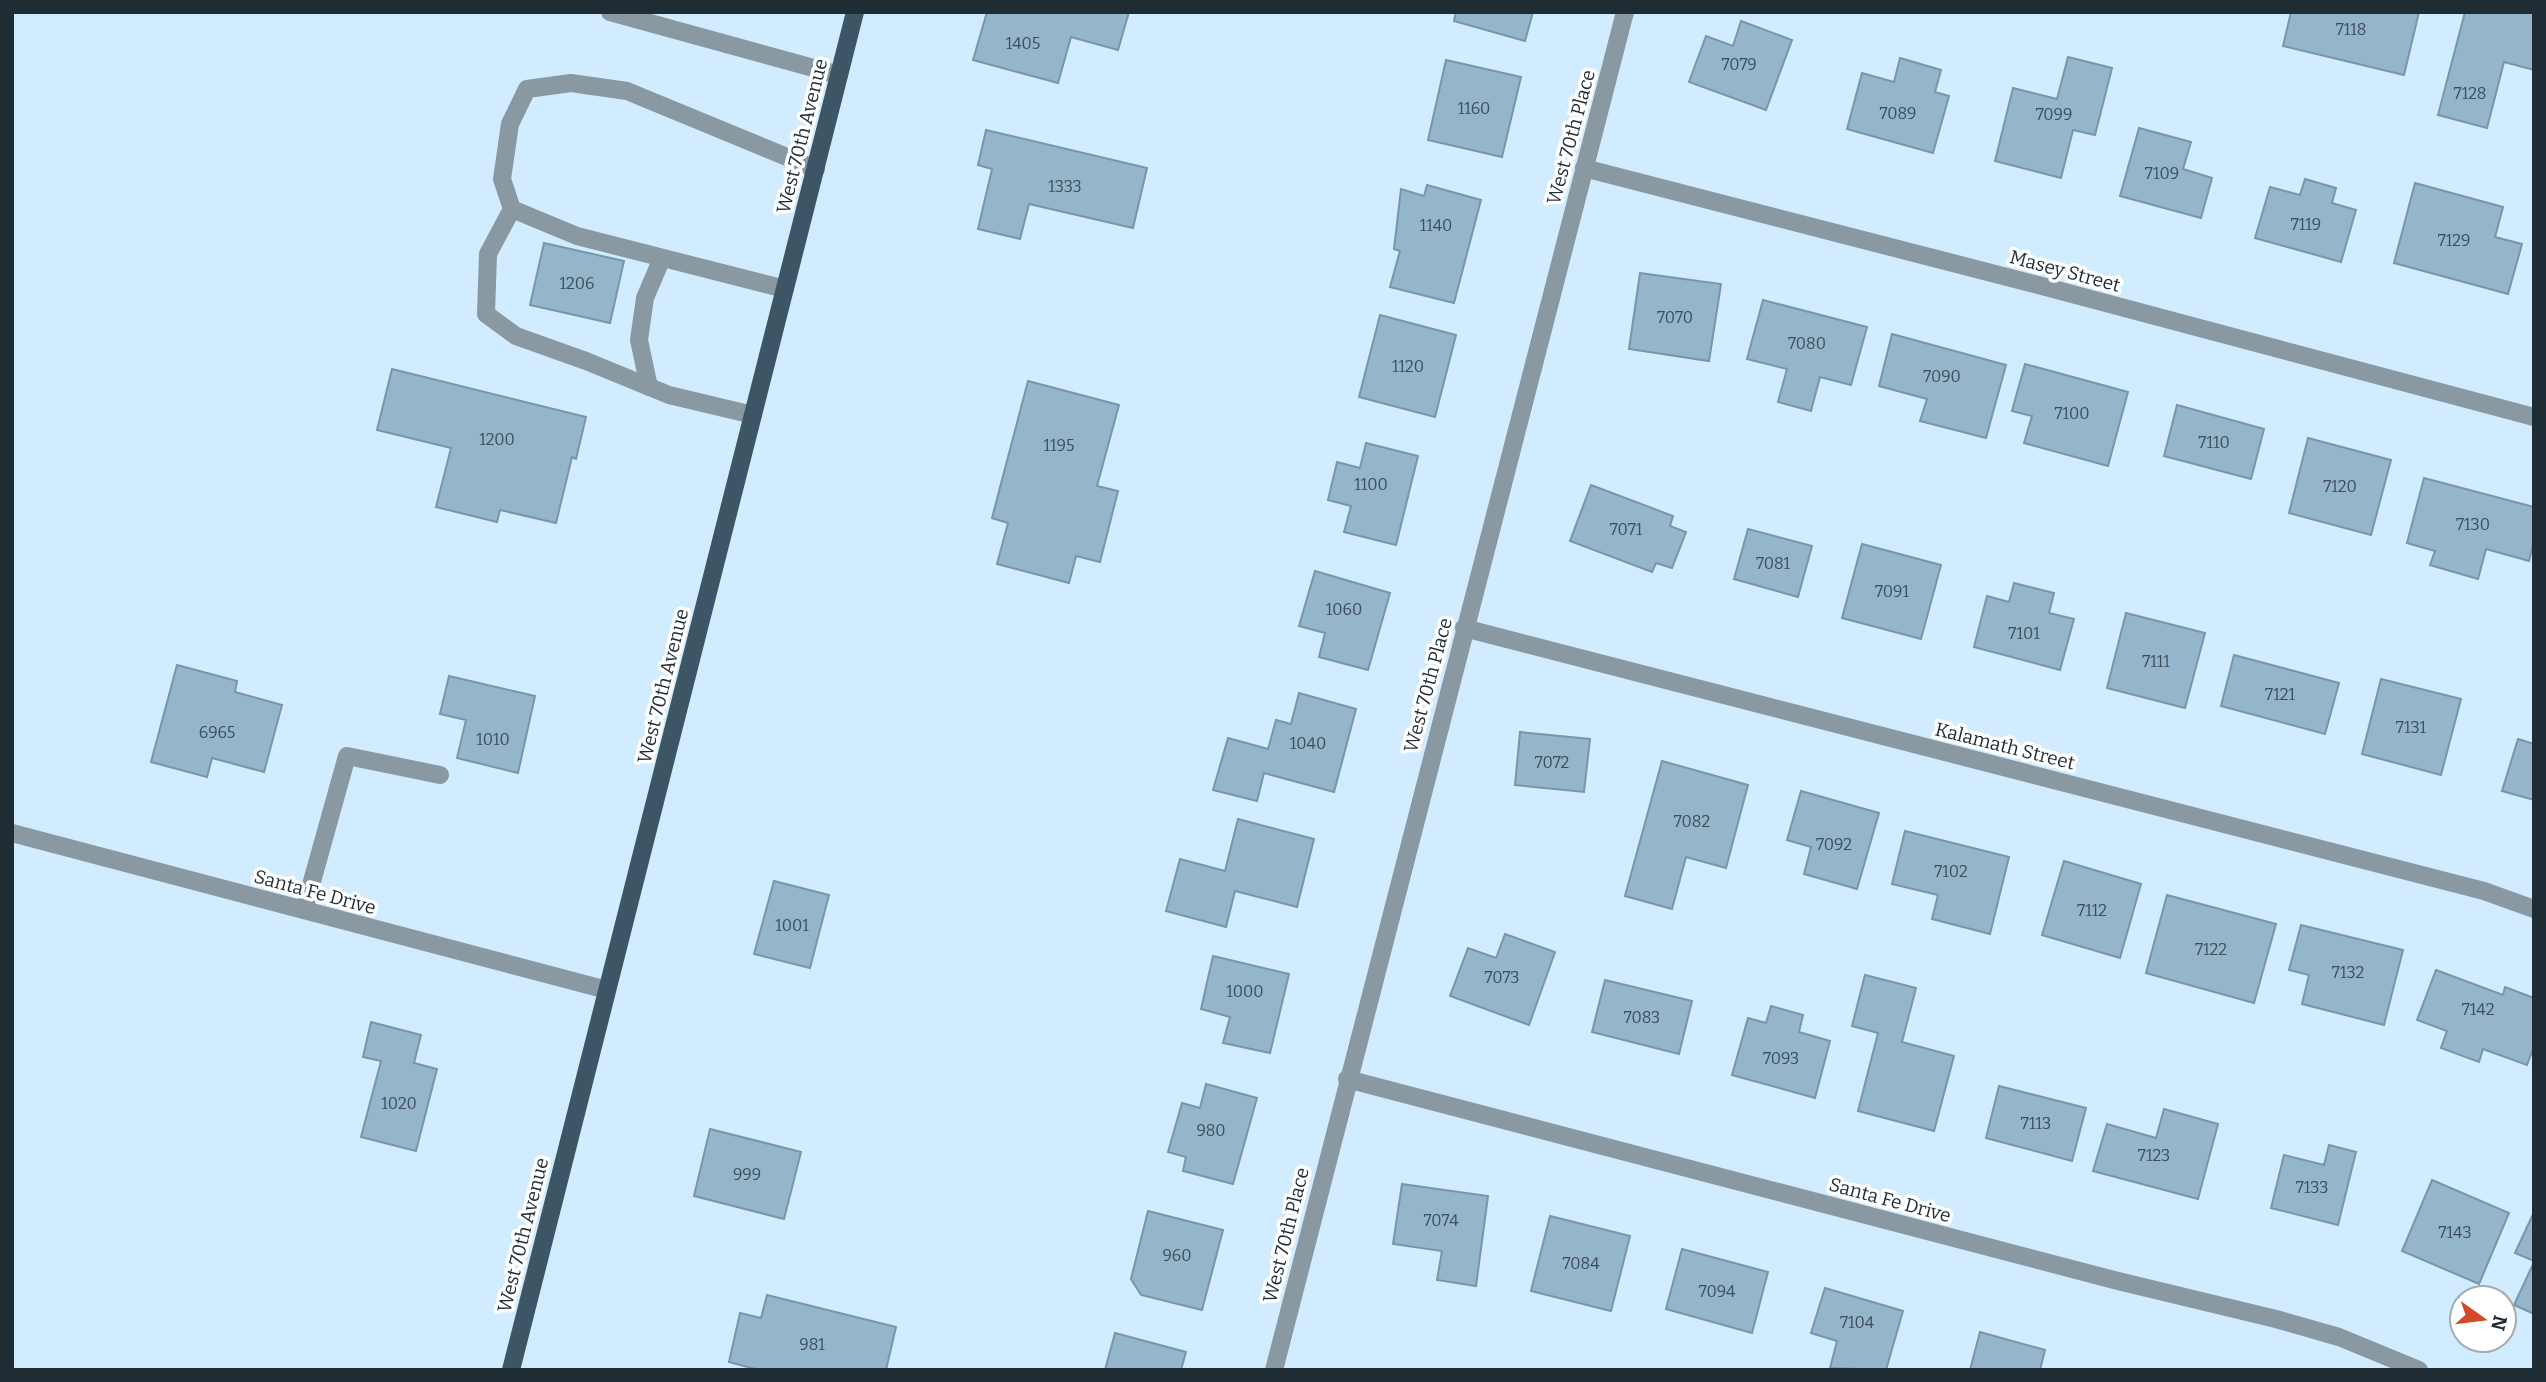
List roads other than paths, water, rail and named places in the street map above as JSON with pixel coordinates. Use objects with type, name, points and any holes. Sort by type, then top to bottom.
[{"type":"main road","name":"West 70th Avenue","points":[[511,1370],[855,12]]},
{"type":"street","points":[[610,12],[839,75]]},
{"type":"street","name":"West 70th Place","points":[[1273,1370],[1625,12]]},
{"type":"street","points":[[753,415],[669,395],[516,336],[486,314],[488,254],[512,209],[502,179],[510,124],[527,89],[571,83],[627,91],[816,170]]},
{"type":"street","name":"Masey Street","points":[[1584,168],[2534,417]]},
{"type":"street","points":[[512,209],[577,236],[785,289]]},
{"type":"street","points":[[649,387],[639,340],[645,298],[662,258]]},
{"type":"street","name":"Kalamath Street","points":[[1464,628],[2484,891],[2534,909]]},
{"type":"street","points":[[304,911],[347,755],[440,775]]},
{"type":"street","name":"Santa Fe Drive","points":[[12,833],[607,990]]},
{"type":"street","name":"Santa Fe Drive","points":[[1347,1079],[2104,1278],[2276,1319],[2339,1337],[2418,1370]]}]
